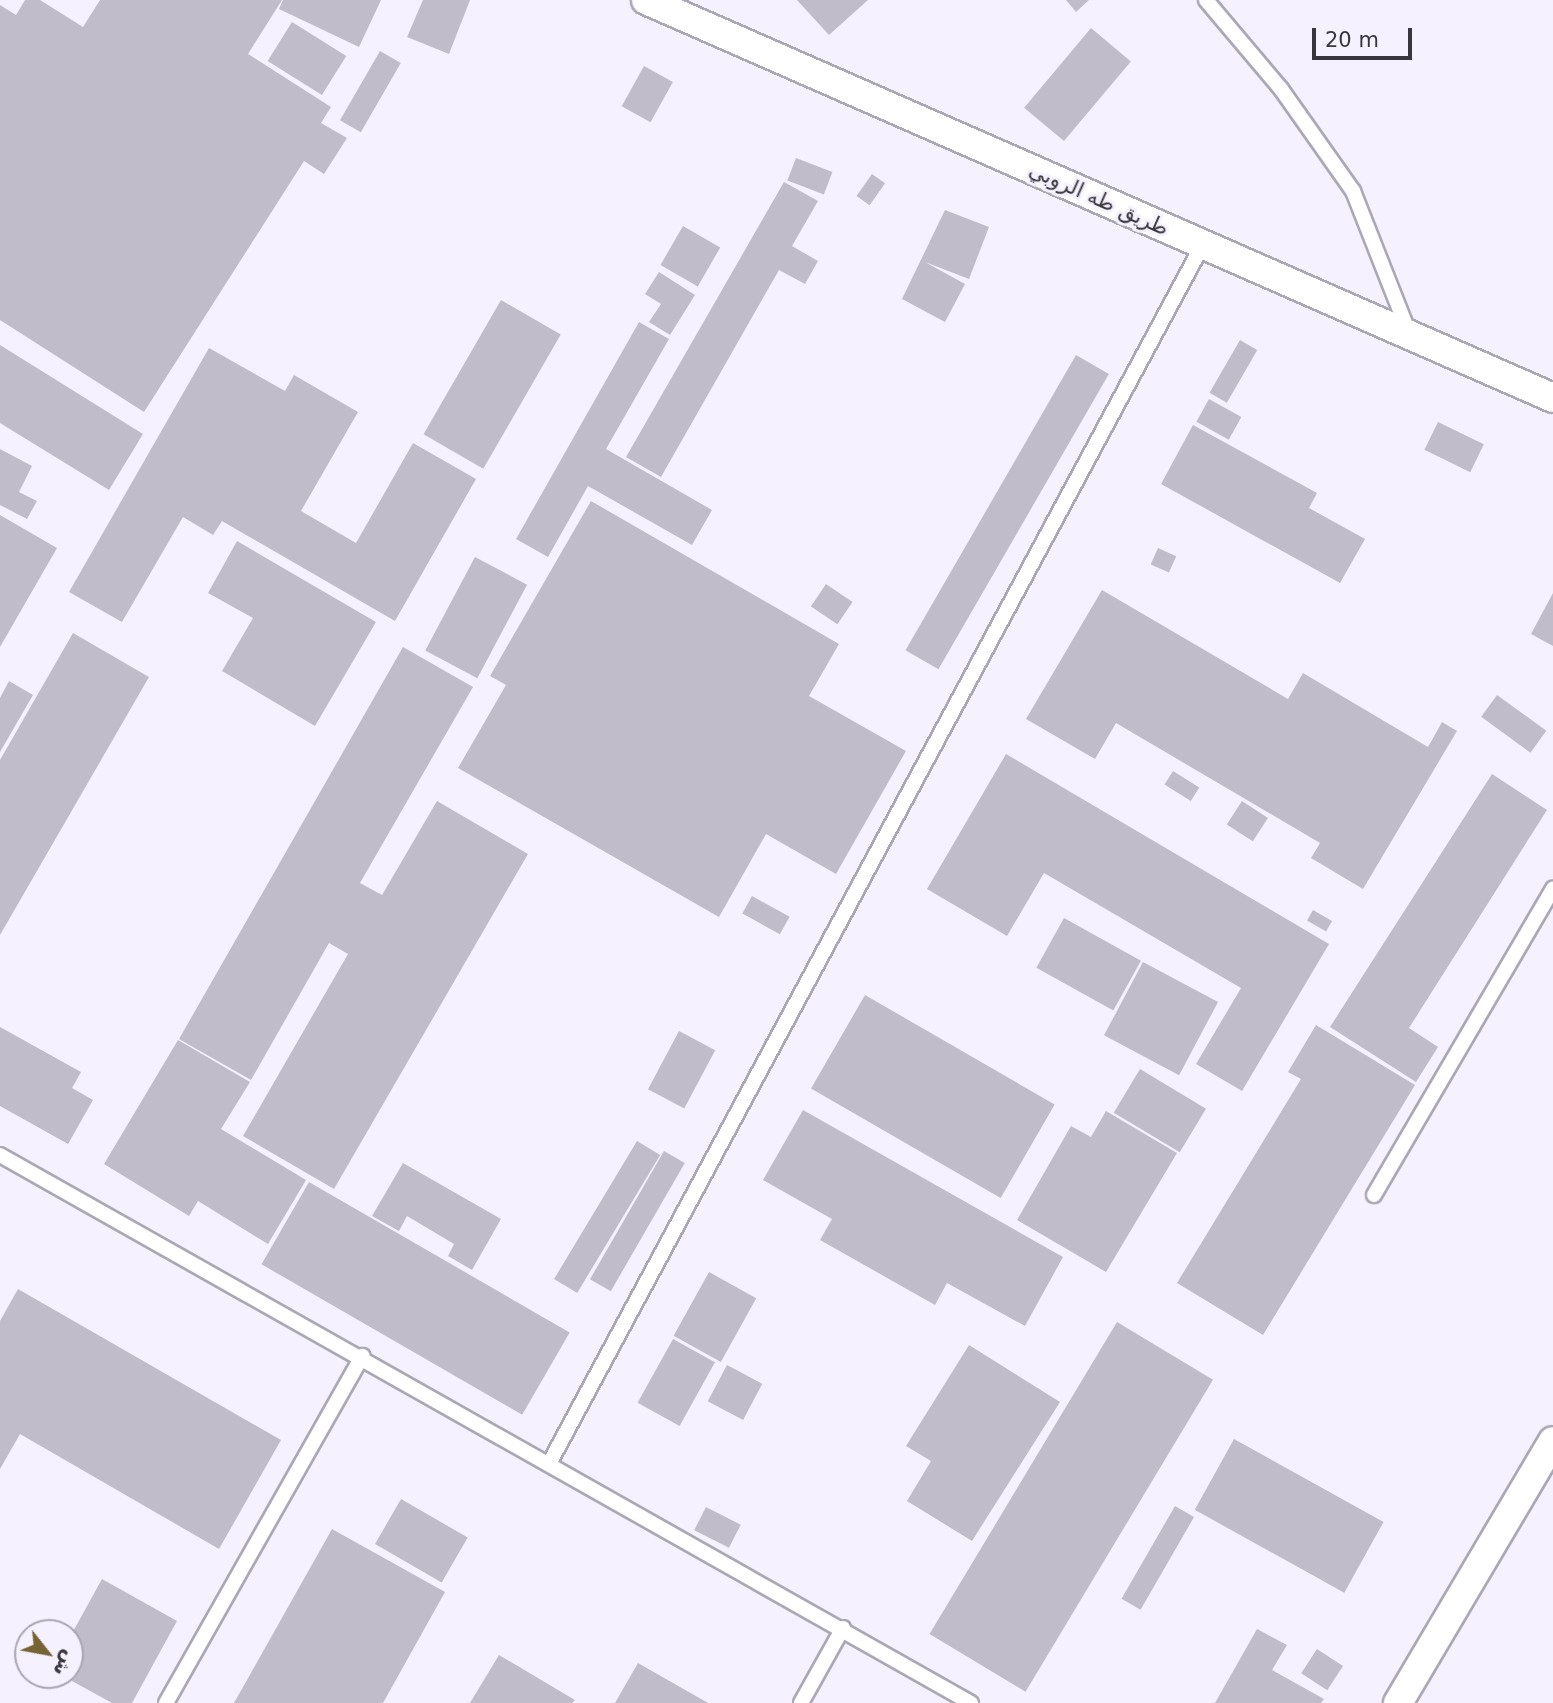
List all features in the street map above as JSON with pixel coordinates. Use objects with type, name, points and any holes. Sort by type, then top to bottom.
[{"type":"street","name":"طريق طه الروبي","points":[[646,0],[1553,398]]},
{"type":"street","points":[[1398,1703],[1553,1441]]},
{"type":"lane","points":[[1206,0],[1281,89],[1353,191],[1410,336]]},
{"type":"lane","points":[[550,1462],[1203,244]]},
{"type":"lane","points":[[1374,1195],[1553,889]]},
{"type":"lane","points":[[0,1155],[550,1462],[971,1703]]},
{"type":"lane","points":[[166,1703],[362,1356]]},
{"type":"lane","points":[[800,1703],[843,1628]]},
{"type":"building","points":[[25,0],[40,0],[83,27],[100,0],[282,0],[248,54],[331,107],[321,123],[347,138],[324,174],[304,161],[144,412],[0,320],[0,5],[16,15]]},
{"type":"building","points":[[283,0],[381,0],[359,47],[279,9]]},
{"type":"building","points":[[423,0],[470,0],[449,54],[407,37]]},
{"type":"building","points":[[797,0],[868,0],[829,35]]},
{"type":"building","points":[[1066,0],[1089,0],[1076,12]]},
{"type":"building","points":[[292,22],[346,56],[322,95],[268,61]]},
{"type":"building","points":[[1091,28],[1131,61],[1064,141],[1024,108]]},
{"type":"building","points":[[380,51],[401,63],[361,132],[340,120]]},
{"type":"building","points":[[644,66],[673,82],[651,122],[622,106]]},
{"type":"building","points":[[796,158],[832,172],[824,194],[787,180]]},
{"type":"building","points":[[872,174],[885,183],[870,205],[857,196]]},
{"type":"building","points":[[784,182],[818,201],[792,246],[818,261],[805,284],[779,270],[661,477],[626,457]]},
{"type":"building","points":[[945,210],[989,227],[969,279],[925,262],[965,284],[945,322],[902,299]]},
{"type":"building","points":[[683,226],[720,248],[698,286],[660,265]]},
{"type":"building","points":[[659,272],[695,295],[670,335],[649,322],[661,304],[645,294]]},
{"type":"building","points":[[501,300],[561,334],[483,469],[424,434]]},
{"type":"building","points":[[639,322],[669,339],[606,449],[712,510],[692,545],[588,486],[548,557],[516,539]]},
{"type":"building","points":[[1240,340],[1257,350],[1227,403],[1210,393]]},
{"type":"building","points":[[0,345],[143,434],[109,490],[0,423]]},
{"type":"building","points":[[209,348],[285,391],[294,375],[358,412],[301,511],[356,543],[413,443],[476,479],[395,621],[222,521],[213,535],[183,517],[122,622],[69,592]]},
{"type":"building","points":[[1076,355],[1109,374],[938,669],[906,650]]},
{"type":"building","points":[[1209,399],[1241,417],[1229,440],[1196,422]]},
{"type":"building","points":[[1438,422],[1484,444],[1470,472],[1424,450]]},
{"type":"building","points":[[1193,425],[1317,493],[1309,508],[1365,539],[1340,583],[1161,484]]},
{"type":"building","points":[[0,449],[32,466],[19,492],[37,501],[27,519],[0,505]]},
{"type":"building","points":[[591,501],[839,644],[809,696],[906,751],[836,874],[766,834],[719,917],[458,768],[506,685],[490,676]]},
{"type":"building","points":[[0,515],[57,548],[0,647]]},
{"type":"building","points":[[237,541],[376,622],[315,726],[222,671],[253,618],[208,593]]},
{"type":"building","points":[[1158,548],[1176,556],[1169,573],[1151,564]]},
{"type":"building","points":[[475,557],[527,585],[477,678],[425,651]]},
{"type":"building","points":[[826,584],[853,602],[837,624],[811,606]]},
{"type":"building","points":[[1102,590],[1288,699],[1303,673],[1428,747],[1442,722],[1457,731],[1363,889],[1311,858],[1320,843],[1116,723],[1095,759],[1026,719]]},
{"type":"building","points":[[1553,593],[1553,646],[1531,634]]},
{"type":"building","points":[[73,633],[149,677],[0,935],[0,760]]},
{"type":"building","points":[[403,647],[473,687],[360,883],[382,895],[437,801],[528,854],[334,1189],[243,1136],[348,954],[329,943],[251,1080],[179,1039]]},
{"type":"building","points":[[9,681],[33,695],[0,752],[0,698]]},
{"type":"building","points":[[1497,695],[1546,731],[1530,753],[1481,717]]},
{"type":"building","points":[[1006,754],[1329,944],[1242,1091],[1196,1064],[1241,988],[1044,873],[1007,936],[927,889]]},
{"type":"building","points":[[1173,771],[1199,787],[1191,801],[1165,785]]},
{"type":"building","points":[[1492,774],[1547,810],[1409,1028],[1438,1047],[1416,1082],[1330,1027]]},
{"type":"building","points":[[1242,801],[1268,818],[1253,841],[1227,824]]},
{"type":"building","points":[[752,896],[790,917],[780,934],[742,913]]},
{"type":"building","points":[[1313,910],[1332,921],[1326,931],[1307,920]]},
{"type":"building","points":[[1064,918],[1141,961],[1113,1011],[1036,968]]},
{"type":"building","points":[[1143,962],[1218,1002],[1179,1075],[1104,1035]]},
{"type":"building","points":[[865,995],[1055,1104],[1001,1198],[811,1089]]},
{"type":"building","points":[[1316,1025],[1415,1085],[1263,1335],[1177,1283],[1301,1079],[1288,1072]]},
{"type":"building","points":[[0,1027],[81,1072],[72,1088],[93,1100],[68,1144],[0,1106]]},
{"type":"building","points":[[679,1031],[715,1050],[684,1109],[648,1089]]},
{"type":"building","points":[[178,1040],[250,1082],[221,1129],[306,1180],[268,1244],[198,1201],[189,1216],[104,1164]]},
{"type":"building","points":[[1140,1069],[1206,1109],[1180,1152],[1114,1113]]},
{"type":"building","points":[[803,1110],[1063,1257],[1025,1326],[947,1283],[935,1305],[820,1240],[832,1219],[763,1180]]},
{"type":"building","points":[[1106,1111],[1177,1153],[1106,1272],[1017,1220],[1071,1126],[1091,1137]]},
{"type":"building","points":[[637,1141],[660,1155],[577,1293],[554,1279]]},
{"type":"building","points":[[664,1151],[685,1163],[611,1291],[590,1279]]},
{"type":"building","points":[[403,1163],[501,1219],[472,1270],[448,1256],[454,1244],[407,1216],[399,1231],[372,1216]]},
{"type":"building","points":[[309,1182],[570,1332],[522,1415],[261,1264]]},
{"type":"building","points":[[709,1272],[756,1298],[721,1362],[674,1336]]},
{"type":"building","points":[[18,1289],[281,1440],[219,1549],[20,1434],[0,1469],[0,1321]]},
{"type":"building","points":[[1117,1322],[1213,1380],[1026,1692],[930,1634]]},
{"type":"building","points":[[673,1339],[715,1362],[680,1426],[638,1403]]},
{"type":"building","points":[[969,1345],[1060,1402],[972,1541],[907,1501],[931,1461],[906,1446]]},
{"type":"building","points":[[727,1365],[762,1384],[743,1420],[708,1401]]},
{"type":"building","points":[[1234,1439],[1384,1522],[1344,1593],[1195,1510]]},
{"type":"building","points":[[401,1499],[468,1538],[442,1583],[375,1544]]},
{"type":"building","points":[[1175,1506],[1194,1517],[1141,1610],[1122,1599]]},
{"type":"building","points":[[706,1507],[741,1525],[729,1548],[694,1530]]},
{"type":"building","points":[[332,1529],[445,1592],[383,1703],[234,1703]]},
{"type":"building","points":[[102,1579],[177,1621],[132,1703],[112,1703],[84,1688],[84,1619],[80,1619]]},
{"type":"building","points":[[1257,1629],[1287,1645],[1272,1670],[1324,1699],[1321,1703],[1215,1703]]},
{"type":"building","points":[[1317,1649],[1343,1666],[1327,1690],[1301,1673]]},
{"type":"building","points":[[499,1655],[575,1700],[572,1703],[470,1703]]},
{"type":"building","points":[[638,1663],[708,1703],[615,1703]]}]
